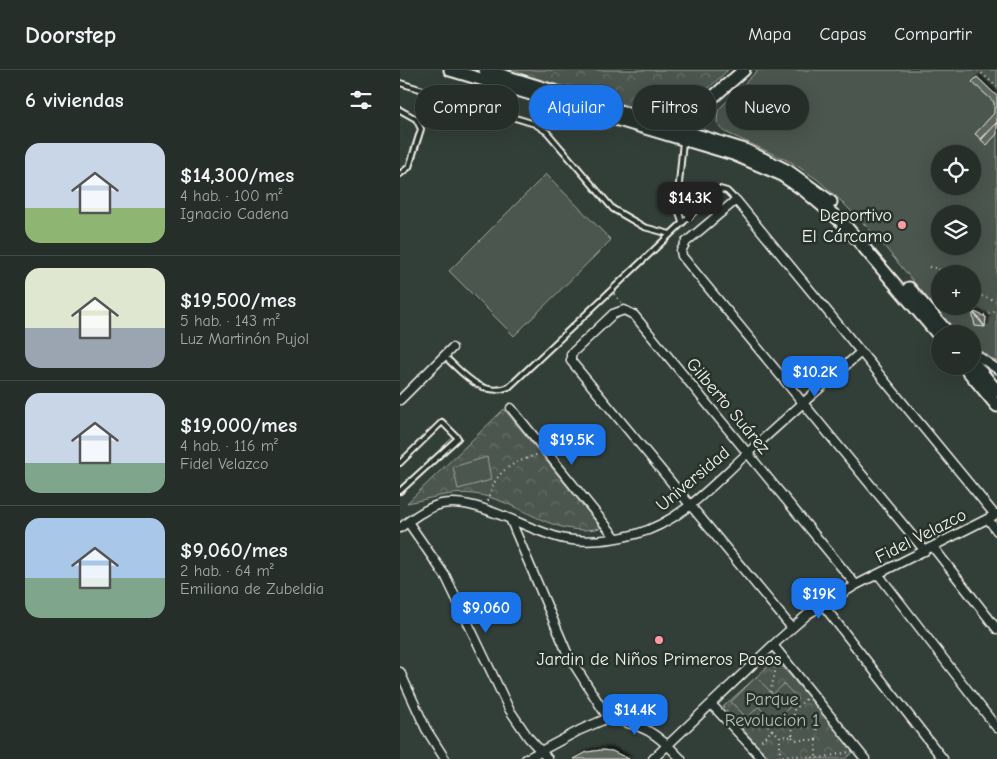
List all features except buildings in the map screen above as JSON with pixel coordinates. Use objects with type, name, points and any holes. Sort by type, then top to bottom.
[{"type":"main road","points":[[450,70],[685,134],[756,163],[805,191],[855,236],[931,326]]},
{"type":"main road","points":[[486,70],[769,160],[814,188],[856,226],[941,325]]},
{"type":"main road","points":[[685,134],[700,111],[744,70]]},
{"type":"main road","points":[[981,372],[997,391]]},
{"type":"main road","points":[[971,375],[997,406]]},
{"type":"street","points":[[925,551],[804,402],[685,261],[681,251],[686,242],[736,200],[996,515]]},
{"type":"street","points":[[629,311],[624,310],[614,314],[571,354],[571,361],[792,628]]},
{"type":"street","name":"Gilberto Suárez","points":[[629,311],[856,585]]},
{"type":"street","points":[[400,400],[452,348]]},
{"type":"street","name":"Universidad","points":[[400,528],[436,505],[448,503],[464,504],[486,510],[511,521],[564,539],[587,541],[616,538],[657,527],[690,504],[861,352]]},
{"type":"street","points":[[981,358],[997,369]]},
{"type":"street","points":[[511,408],[616,538]]},
{"type":"street","name":"Fidel Velazco","points":[[653,759],[773,645],[823,605],[856,585],[996,515]]},
{"type":"street","points":[[988,519],[997,531]]},
{"type":"street","points":[[511,521],[568,655],[608,718]]},
{"type":"street","points":[[408,522],[438,562],[454,590],[509,709],[548,759]]},
{"type":"street","points":[[933,547],[997,629]]},
{"type":"street","points":[[878,574],[997,728]]},
{"type":"street","points":[[823,605],[943,759]]},
{"type":"street","points":[[773,645],[865,759]]},
{"type":"street","points":[[400,672],[426,729],[445,759]]},
{"type":"street","points":[[711,704],[763,759]]},
{"type":"street","points":[[526,759],[580,730],[608,718],[636,724],[668,745],[680,759]]},
{"type":"lane","points":[[400,83],[535,124],[547,132],[613,209],[644,227],[670,234]]},
{"type":"lane","points":[[400,110],[416,119],[421,129],[409,167],[400,174]]},
{"type":"lane","points":[[682,222],[677,204],[685,134]]},
{"type":"lane","points":[[444,356],[480,387],[490,391],[509,387],[682,222],[720,189],[727,191],[736,200]]},
{"type":"lane","points":[[400,463],[442,422],[458,438],[400,491]]},
{"type":"path","points":[[978,70],[997,87]]},
{"type":"path","points":[[611,290],[629,311]]},
{"type":"path","points":[[981,296],[997,301]]},
{"type":"path","points":[[984,315],[997,311]]},
{"type":"path","points":[[486,510],[495,480],[507,466],[546,452]]},
{"type":"path","points":[[770,697],[775,673],[775,660]]},
{"type":"path","points":[[792,737],[794,710],[807,697]]},
{"type":"path","points":[[758,714],[780,736],[792,737],[797,740],[816,740]]},
{"type":"path","points":[[816,758],[817,721],[823,716]]},
{"type":"path","points":[[757,744],[772,730]]},
{"type":"path","points":[[780,736],[780,757]]},
{"type":"path","points":[[773,759],[789,755],[816,758],[854,752]]},
{"type":"green space","points":[[509,70],[728,70],[712,85],[633,85],[633,107],[623,104],[623,85],[559,85]]},
{"type":"green space","name":"Deportivo El Cárcamo","points":[[758,70],[997,70],[997,362],[981,351],[981,325],[950,325],[941,315],[981,315],[981,265],[931,265],[931,303],[875,235],[818,180],[793,163],[723,131],[717,122],[718,110],[726,102],[726,130],[809,130],[809,85],[743,85]]},
{"type":"green space","points":[[546,174],[611,240],[514,336],[449,271]]},
{"type":"green space","points":[[504,409],[601,528],[583,530],[551,524],[506,503],[474,494],[448,494],[407,503]]},
{"type":"green space","points":[[487,457],[491,480],[458,489],[453,467]]},
{"type":"green space","name":"Parque Revolucion 1","points":[[776,659],[854,751],[845,759],[770,759],[723,707]]},
{"type":"green space","points":[[756,677],[772,693],[747,718],[731,702]]},
{"type":"green space","points":[[784,684],[798,699],[773,723],[759,707]]},
{"type":"place","name":"Deportivo El Cárcamo","points":[[902,225]]},
{"type":"place","name":"Jardin de Niños Primeros Pasos","points":[[659,640]]}]
